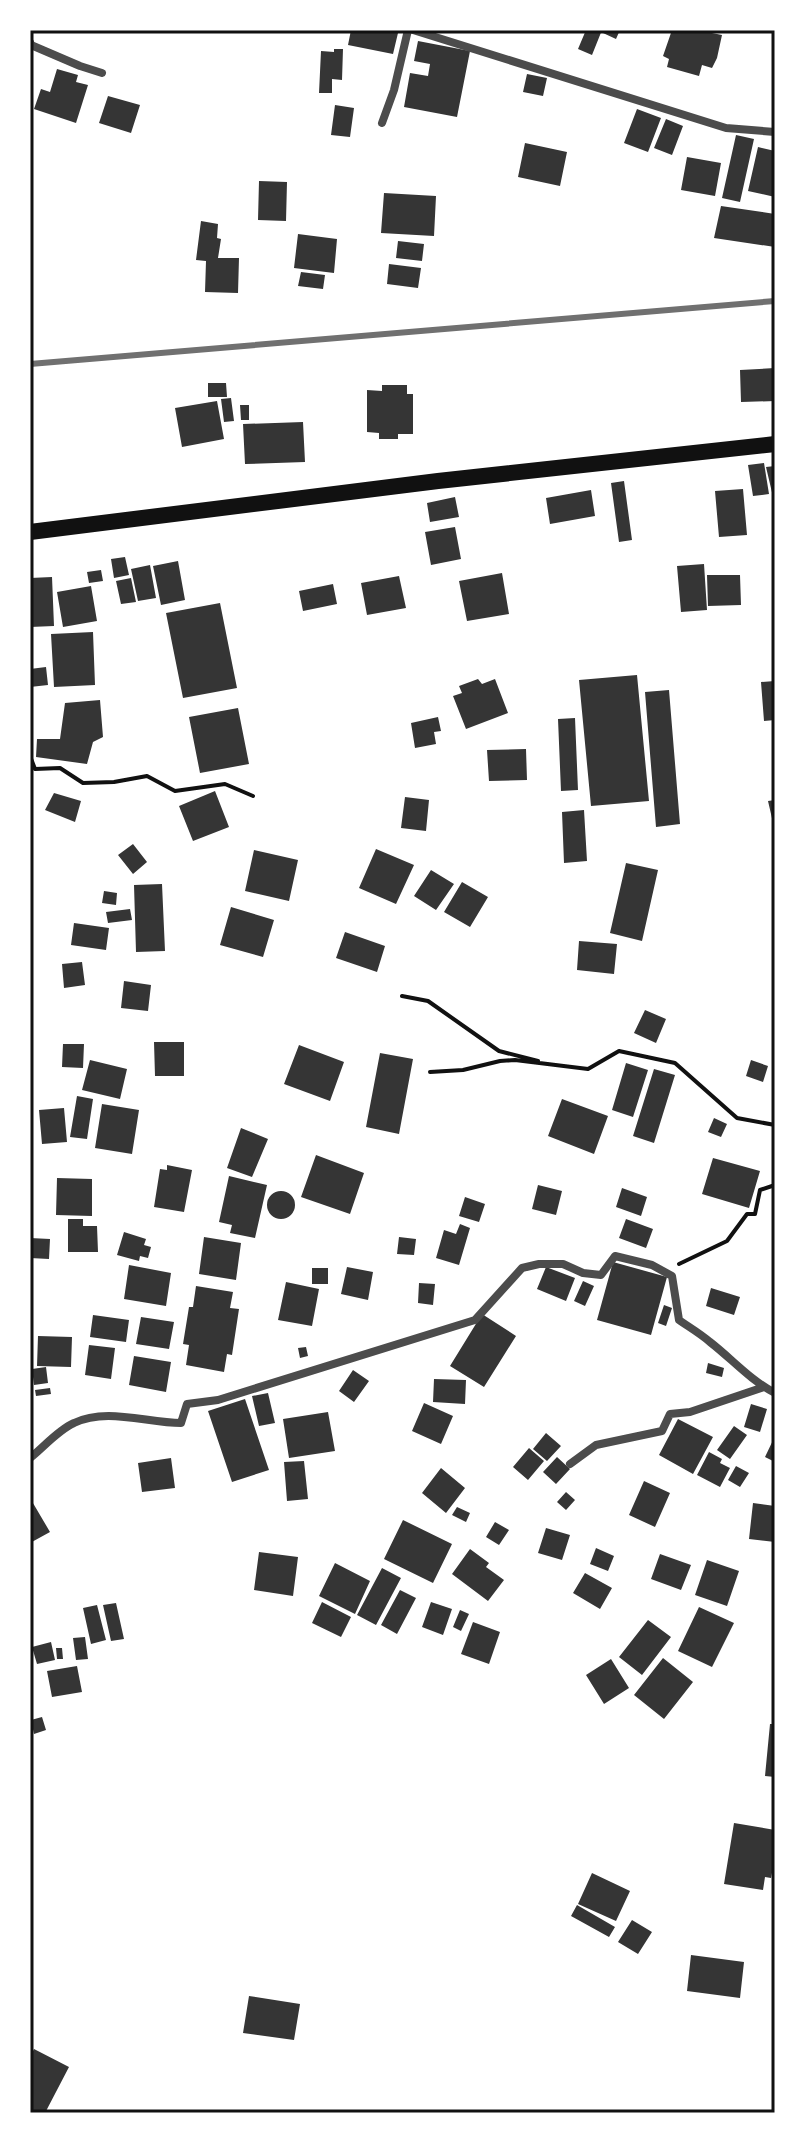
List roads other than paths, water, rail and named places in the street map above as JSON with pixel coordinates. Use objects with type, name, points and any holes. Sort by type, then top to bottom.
[{"type":"main road","points":[[30,532],[438,481],[775,444]]},
{"type":"street","points":[[382,123],[410,30],[726,128],[775,132]]},
{"type":"street","points":[[30,42],[102,73]]},
{"type":"street","points":[[30,1458],[71,1424],[87,1417],[181,1423],[187,1404],[218,1400],[475,1320],[522,1268],[563,1264],[583,1273],[601,1275],[615,1256],[652,1265],[672,1276],[679,1320],[775,1393]]},
{"type":"street","points":[[570,1464],[596,1445],[662,1431],[670,1414],[690,1412],[764,1387]]},
{"type":"railway","points":[[30,364],[775,301]]}]
